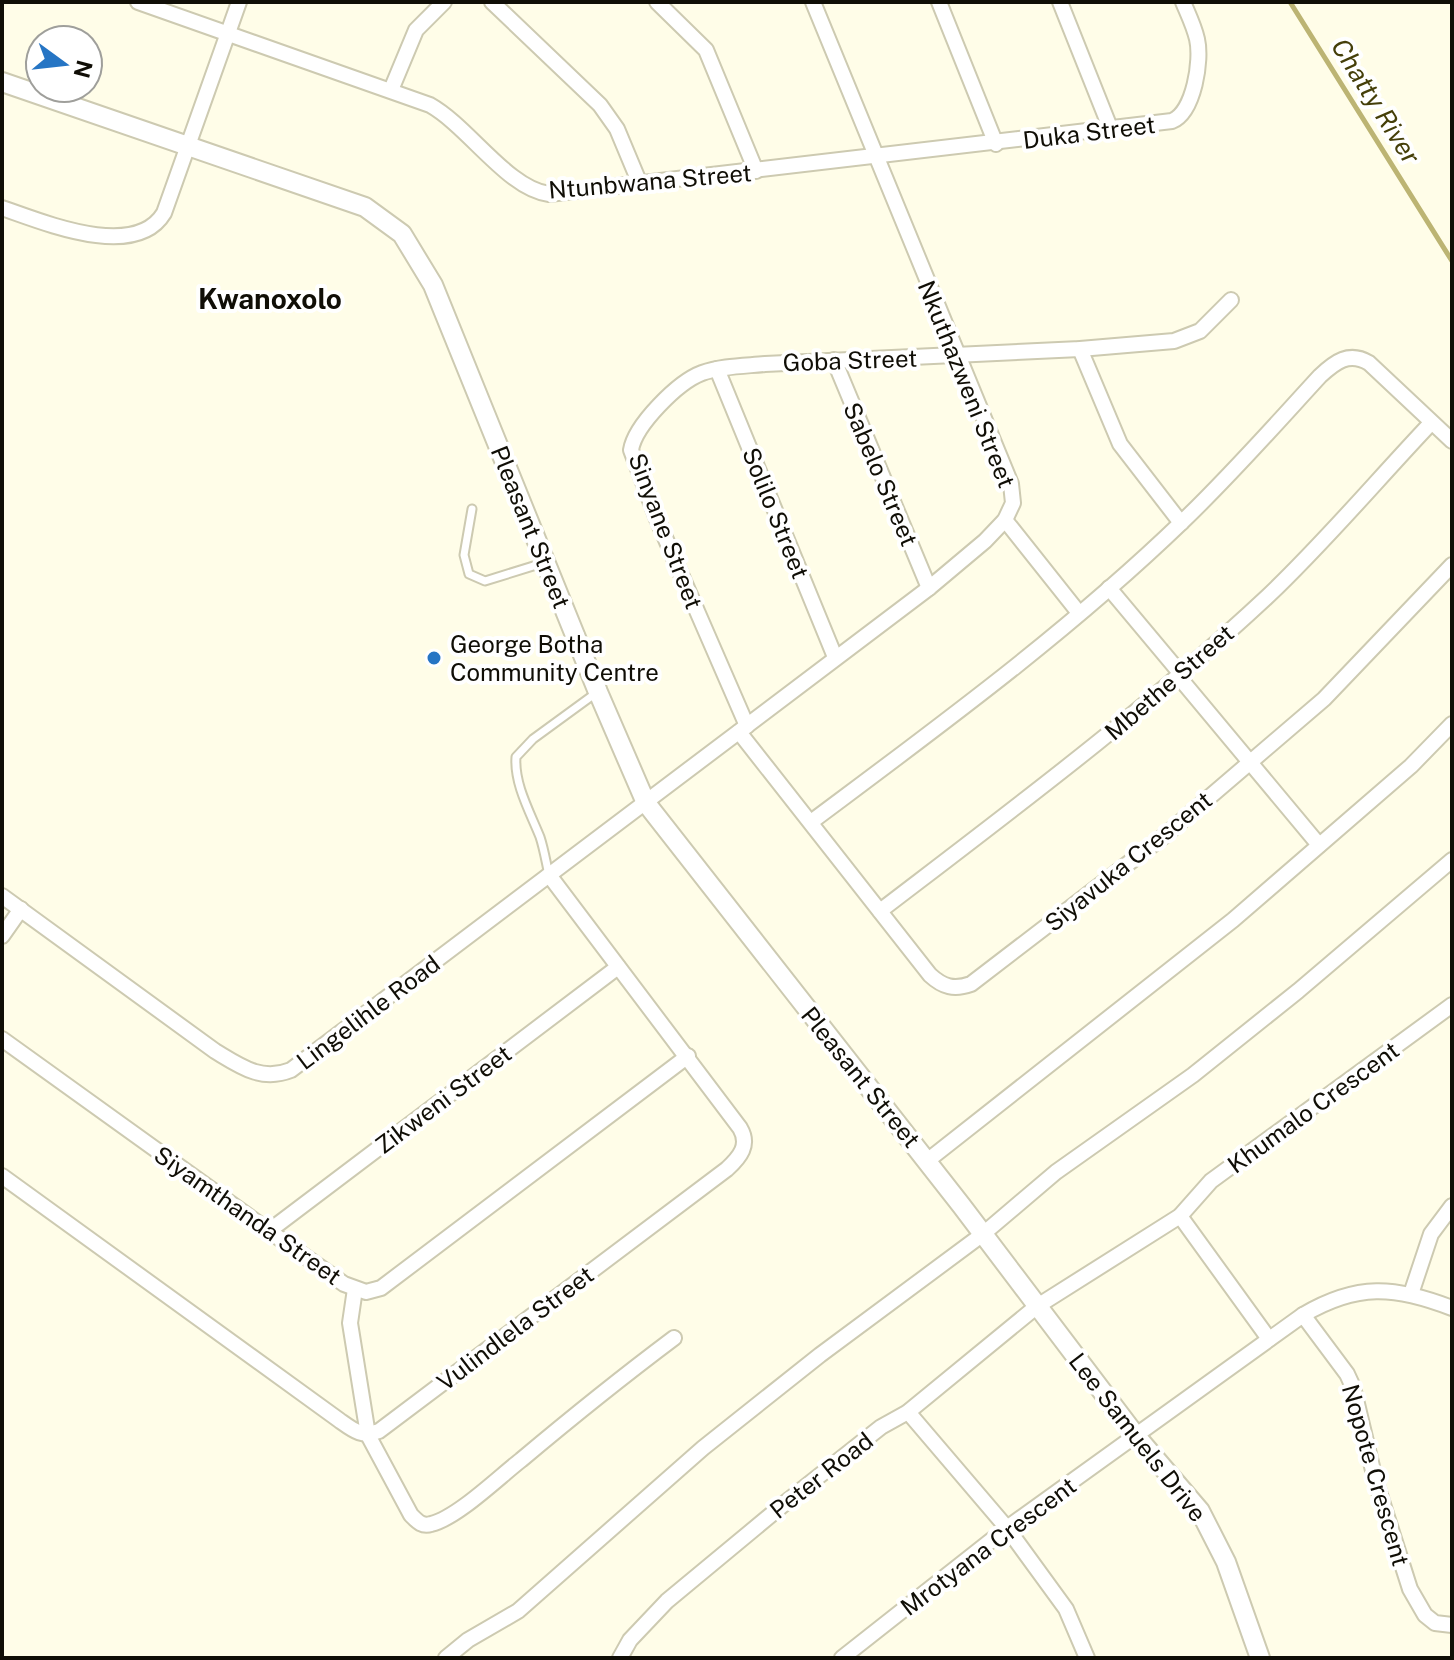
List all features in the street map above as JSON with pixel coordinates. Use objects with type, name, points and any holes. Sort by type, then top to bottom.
[{"type":"street","name":"Ntunbwana Street","points":[[138,2],[391,90],[443,112],[534,191],[562,194],[876,157]]},
{"type":"street","points":[[2,208],[89,235],[148,230],[164,213],[239,2]]},
{"type":"street","points":[[391,90],[416,30],[444,2]]},
{"type":"street","points":[[492,2],[600,105],[617,129],[640,184]]},
{"type":"street","points":[[657,2],[706,50],[756,171]]},
{"type":"street","name":"Nkuthazweni Street","points":[[646,803],[929,588],[985,541],[1005,520],[1013,503],[1011,484],[813,2]]},
{"type":"street","points":[[939,2],[996,144]]},
{"type":"street","points":[[1060,2],[1111,130]]},
{"type":"street","name":"Duka Street","points":[[876,157],[1159,125],[1178,119],[1185,112],[1192,94],[1198,44],[1183,2]]},
{"type":"street","name":"Pleasant Street","points":[[2,82],[365,207],[402,234],[433,285],[646,803],[983,1234]]},
{"type":"street","name":"Goba Street","points":[[717,369],[1174,341],[1191,336],[1231,300]]},
{"type":"street","points":[[1080,349],[1120,444],[1181,523]]},
{"type":"street","points":[[811,822],[932,731],[1109,588],[1181,523],[1338,360],[1355,357],[1369,363],[1452,441]]},
{"type":"street","name":"Sabelo Street","points":[[834,360],[929,588]]},
{"type":"street","name":"Solilo Street","points":[[717,369],[835,657]]},
{"type":"street","name":"Sinyane Street","points":[[717,369],[686,381],[640,428],[631,450],[743,729]]},
{"type":"street","name":"Mbethe Street","points":[[880,911],[1111,733],[1179,675],[1271,593],[1431,423]]},
{"type":"street","points":[[1005,520],[1079,613]]},
{"type":"street","name":"Siyavuka Crescent","points":[[743,729],[811,822],[936,981],[950,988],[971,984],[1164,836],[1324,699],[1452,565]]},
{"type":"street","points":[[1109,588],[1319,845]]},
{"type":"street","points":[[927,1161],[1233,920],[1411,766],[1452,724]]},
{"type":"street","name":"Lingelihle Road","points":[[2,896],[215,1051],[245,1069],[267,1076],[291,1070],[646,803]]},
{"type":"street","points":[[446,1658],[468,1640],[518,1611],[703,1448],[843,1337],[983,1234],[1056,1172],[1193,1075],[1298,991],[1452,860]]},
{"type":"street","name":"Vulindlela Street","points":[[368,1435],[391,1423],[737,1160],[745,1145],[745,1136],[688,1056],[549,875]]},
{"type":"street","points":[[2,936],[21,909]]},
{"type":"street","name":"Zikweni Street","points":[[269,1231],[618,967]]},
{"type":"street","name":"Khumalo Crescent","points":[[1036,1307],[1180,1216],[1211,1181],[1452,1005]]},
{"type":"street","name":"Siyamthanda Street","points":[[2,1039],[269,1231],[355,1289],[366,1292],[381,1288],[688,1056]]},
{"type":"street","points":[[2,1176],[339,1420],[368,1435]]},
{"type":"street","points":[[1411,1294],[1431,1234],[1452,1206]]},
{"type":"street","points":[[1180,1216],[1269,1339]]},
{"type":"street","name":"Lee Samuels Drive","points":[[983,1234],[1136,1436],[1200,1511],[1216,1538],[1260,1658]]},
{"type":"street","points":[[355,1289],[350,1323],[368,1435],[411,1515],[418,1522],[433,1524],[476,1497],[619,1379],[674,1338]]},
{"type":"street","name":"Mrotyana Crescent","points":[[842,1658],[1007,1528],[1328,1300],[1351,1294],[1391,1291],[1411,1294],[1452,1308]]},
{"type":"street","name":"Peter Road","points":[[620,1658],[642,1627],[688,1583],[864,1440],[908,1412],[1036,1307]]},
{"type":"street","name":"Nopote Crescent","points":[[1303,1315],[1347,1374],[1353,1387],[1375,1479],[1416,1603],[1435,1623],[1452,1625]]},
{"type":"street","points":[[908,1412],[1007,1528],[1066,1609],[1087,1658]]},
{"type":"lane","points":[[472,509],[464,555],[469,574],[485,581],[545,563]]},
{"type":"lane","points":[[549,875],[541,841],[516,772],[516,757],[533,739],[598,692]]},
{"type":"waterway","name":"Chatty River","points":[[1290,2],[1452,261]]},
{"type":"place","name":"George Botha Community Centre","points":[[434,658]]},
{"type":"district","name":"Kwanoxolo","points":[[270,298]]}]
